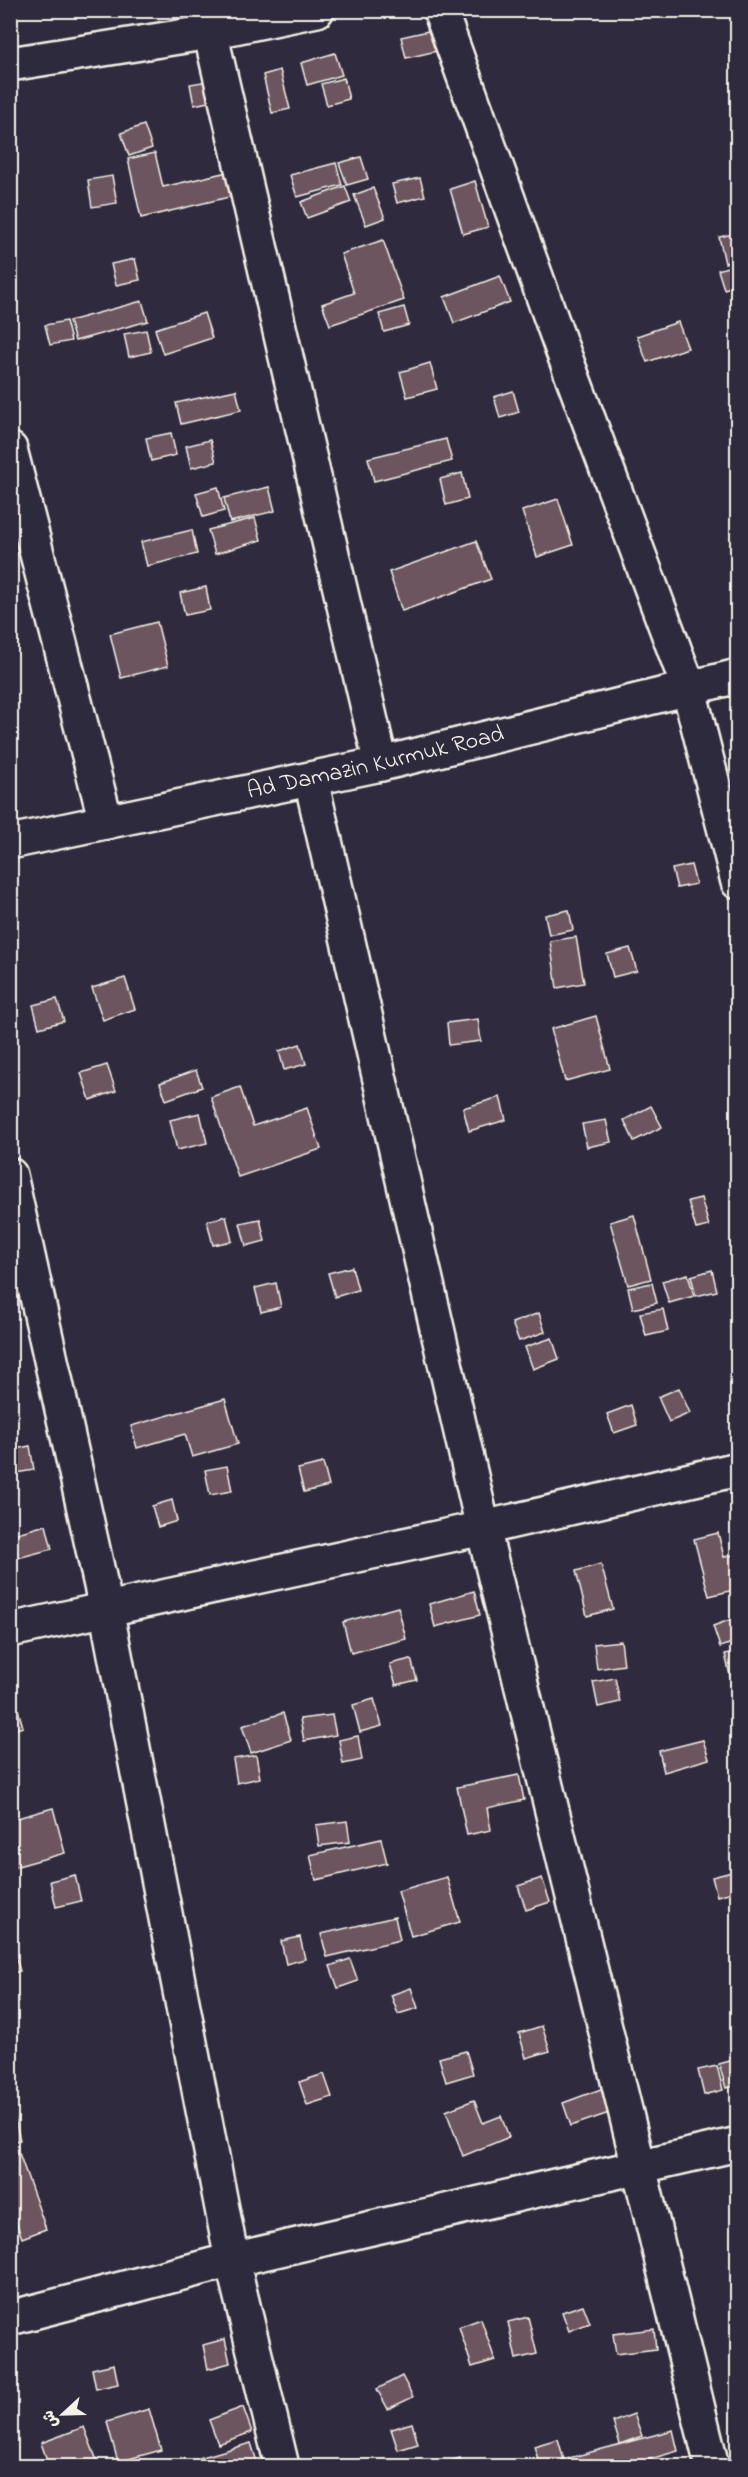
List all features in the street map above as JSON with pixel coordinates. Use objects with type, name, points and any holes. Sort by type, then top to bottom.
[{"type":"main road","points":[[10,63],[207,21],[318,10]]},
{"type":"main road","points":[[440,10],[561,346],[688,686],[738,882]]},
{"type":"main road","points":[[207,21],[381,764]]},
{"type":"main road","points":[[10,449],[106,822]]},
{"type":"main road","name":"Ad Damazin Kurmuk Road","points":[[10,842],[311,780],[688,686],[738,676]]},
{"type":"main road","points":[[311,780],[483,1528],[712,2466]]},
{"type":"main road","points":[[10,1176],[106,1608],[232,2260],[282,2466]]},
{"type":"main road","points":[[10,1630],[483,1528],[738,1468]]},
{"type":"main road","points":[[10,2318],[232,2260],[738,2144]]},
{"type":"building","points":[[433,30],[437,51],[406,58],[401,37]]},
{"type":"building","points":[[335,53],[342,75],[307,85],[301,63]]},
{"type":"building","points":[[280,70],[290,109],[272,113],[263,75]]},
{"type":"building","points":[[344,78],[349,99],[327,105],[321,84]]},
{"type":"building","points":[[214,80],[218,100],[194,105],[190,84]]},
{"type":"building","points":[[144,125],[152,148],[129,156],[121,133]]},
{"type":"building","points":[[155,153],[163,187],[236,170],[242,194],[141,218],[128,159]]},
{"type":"building","points":[[361,157],[368,179],[347,185],[339,163]]},
{"type":"building","points":[[336,163],[342,185],[297,197],[290,175]]},
{"type":"building","points":[[112,176],[117,203],[92,207],[88,180]]},
{"type":"building","points":[[420,178],[425,196],[397,203],[392,184]]},
{"type":"building","points":[[475,181],[488,227],[463,234],[450,189]]},
{"type":"building","points":[[345,186],[351,202],[307,218],[301,202]]},
{"type":"building","points":[[373,188],[385,218],[366,225],[354,195]]},
{"type":"building","points":[[738,233],[738,260],[725,263],[719,237]]},
{"type":"building","points":[[383,240],[404,300],[330,325],[322,304],[354,293],[341,254]]},
{"type":"building","points":[[135,259],[140,280],[116,285],[111,264]]},
{"type":"building","points":[[737,264],[738,285],[724,289],[718,270]]},
{"type":"building","points":[[500,276],[510,302],[454,323],[444,297]]},
{"type":"building","points":[[142,301],[148,321],[75,341],[69,321]]},
{"type":"building","points":[[404,307],[409,325],[384,332],[379,314]]},
{"type":"building","points":[[204,313],[212,338],[163,354],[155,329]]},
{"type":"building","points":[[66,321],[71,341],[50,345],[45,325]]},
{"type":"building","points":[[678,322],[688,348],[647,362],[637,336]]},
{"type":"building","points":[[146,330],[151,352],[129,357],[124,334]]},
{"type":"building","points":[[430,363],[437,389],[407,397],[400,372]]},
{"type":"building","points":[[236,390],[241,410],[181,424],[176,403]]},
{"type":"building","points":[[513,391],[519,412],[500,418],[494,397]]},
{"type":"building","points":[[171,433],[176,455],[151,461],[146,438]]},
{"type":"building","points":[[446,439],[452,461],[374,481],[368,458]]},
{"type":"building","points":[[210,440],[216,462],[191,468],[186,446]]},
{"type":"building","points":[[462,473],[468,499],[446,505],[440,479]]},
{"type":"building","points":[[218,487],[224,511],[203,517],[196,493]]},
{"type":"building","points":[[269,487],[275,511],[230,522],[224,498]]},
{"type":"building","points":[[558,499],[573,545],[537,557],[522,511]]},
{"type":"building","points":[[255,518],[261,540],[215,554],[208,530]]},
{"type":"building","points":[[192,530],[197,554],[147,566],[141,542]]},
{"type":"building","points":[[476,541],[491,579],[402,611],[389,572]]},
{"type":"building","points":[[206,587],[210,610],[185,615],[180,593]]},
{"type":"building","points":[[157,622],[168,666],[121,678],[110,634]]},
{"type":"building","points":[[691,865],[696,884],[677,888],[672,869]]},
{"type":"building","points":[[569,910],[573,930],[549,935],[545,915]]},
{"type":"building","points":[[576,937],[584,983],[557,988],[550,941]]},
{"type":"building","points":[[630,948],[637,971],[613,977],[607,954]]},
{"type":"building","points":[[125,978],[135,1009],[103,1020],[92,988]]},
{"type":"building","points":[[57,999],[64,1021],[39,1028],[33,1005]]},
{"type":"building","points":[[596,1016],[610,1069],[565,1081],[551,1029]]},
{"type":"building","points":[[478,1019],[481,1041],[449,1045],[447,1023]]},
{"type":"building","points":[[300,1044],[306,1064],[284,1070],[279,1051]]},
{"type":"building","points":[[107,1065],[116,1091],[90,1100],[81,1073]]},
{"type":"building","points":[[196,1070],[202,1087],[166,1100],[160,1083]]},
{"type":"building","points":[[240,1087],[253,1126],[307,1108],[321,1149],[238,1177],[211,1097]]},
{"type":"building","points":[[500,1097],[506,1120],[469,1131],[463,1108]]},
{"type":"building","points":[[651,1106],[662,1127],[634,1141],[624,1120]]},
{"type":"building","points":[[200,1113],[207,1143],[177,1150],[170,1120]]},
{"type":"building","points":[[606,1120],[611,1142],[587,1147],[582,1124]]},
{"type":"building","points":[[701,1198],[709,1226],[696,1229],[688,1201]]},
{"type":"building","points":[[634,1215],[651,1279],[628,1285],[610,1222]]},
{"type":"building","points":[[226,1216],[232,1241],[213,1245],[207,1221]]},
{"type":"building","points":[[260,1219],[265,1241],[246,1246],[240,1223]]},
{"type":"building","points":[[352,1267],[358,1290],[335,1297],[328,1273]]},
{"type":"building","points":[[712,1270],[717,1291],[696,1296],[691,1276]]},
{"type":"building","points":[[688,1274],[694,1296],[669,1303],[662,1281]]},
{"type":"building","points":[[276,1283],[281,1307],[261,1312],[255,1288]]},
{"type":"building","points":[[652,1283],[657,1303],[633,1309],[628,1288]]},
{"type":"building","points":[[663,1309],[668,1331],[646,1336],[640,1313]]},
{"type":"building","points":[[539,1313],[545,1332],[519,1341],[512,1323]]},
{"type":"building","points":[[552,1338],[559,1359],[533,1369],[525,1347]]},
{"type":"building","points":[[679,1388],[690,1413],[669,1422],[658,1397]]},
{"type":"building","points":[[225,1399],[238,1444],[192,1457],[185,1434],[137,1448],[131,1426]]},
{"type":"building","points":[[631,1405],[637,1425],[614,1433],[607,1414]]},
{"type":"building","points":[[30,1446],[34,1470],[10,1474],[10,1450]]},
{"type":"building","points":[[323,1463],[329,1486],[304,1492],[298,1469]]},
{"type":"building","points":[[227,1466],[232,1491],[210,1495],[205,1470]]},
{"type":"building","points":[[172,1500],[177,1521],[158,1527],[152,1506]]},
{"type":"building","points":[[46,1525],[52,1549],[10,1560],[10,1535]]},
{"type":"building","points":[[718,1533],[724,1557],[738,1554],[738,1589],[709,1596],[694,1539]]},
{"type":"building","points":[[601,1564],[613,1609],[587,1616],[576,1571]]},
{"type":"building","points":[[474,1591],[480,1615],[435,1627],[429,1604]]},
{"type":"building","points":[[398,1607],[406,1639],[351,1653],[343,1622]]},
{"type":"building","points":[[738,1617],[738,1641],[720,1647],[713,1626]]},
{"type":"building","points":[[621,1641],[624,1665],[597,1669],[594,1644]]},
{"type":"building","points":[[738,1651],[738,1704],[737,1705],[725,1654]]},
{"type":"building","points":[[411,1659],[417,1680],[396,1685],[390,1664]]},
{"type":"building","points":[[615,1678],[620,1702],[598,1707],[593,1682]]},
{"type":"building","points":[[374,1699],[382,1726],[360,1732],[353,1705]]},
{"type":"building","points":[[17,1706],[23,1727],[10,1731],[10,1708]]},
{"type":"building","points":[[283,1713],[291,1740],[251,1753],[242,1726]]},
{"type":"building","points":[[332,1715],[336,1735],[304,1741],[300,1719]]},
{"type":"building","points":[[358,1736],[362,1760],[343,1764],[339,1740]]},
{"type":"building","points":[[703,1740],[709,1759],[664,1772],[659,1751]]},
{"type":"building","points":[[256,1755],[260,1778],[237,1783],[233,1759]]},
{"type":"building","points":[[519,1775],[524,1800],[487,1808],[491,1830],[467,1835],[457,1787]]},
{"type":"building","points":[[53,1808],[65,1853],[14,1867],[10,1853],[10,1820]]},
{"type":"building","points":[[347,1821],[350,1842],[319,1846],[316,1825]]},
{"type":"building","points":[[381,1839],[387,1863],[316,1880],[310,1855]]},
{"type":"building","points":[[732,1872],[736,1891],[717,1896],[712,1877]]},
{"type":"building","points":[[75,1875],[81,1901],[56,1907],[50,1881]]},
{"type":"building","points":[[447,1877],[460,1922],[411,1936],[398,1891]]},
{"type":"building","points":[[542,1878],[550,1902],[526,1910],[518,1886]]},
{"type":"building","points":[[395,1917],[400,1940],[327,1957],[321,1934]]},
{"type":"building","points":[[300,1937],[305,1959],[286,1964],[281,1941]]},
{"type":"building","points":[[10,1939],[20,1971],[10,1974]]},
{"type":"building","points":[[350,1959],[358,1981],[338,1988],[330,1966]]},
{"type":"building","points":[[411,1988],[418,2008],[398,2014],[391,1995]]},
{"type":"building","points":[[542,2026],[550,2051],[526,2058],[519,2033]]},
{"type":"building","points":[[466,2051],[473,2074],[446,2082],[439,2058]]},
{"type":"building","points":[[737,2059],[738,2085],[726,2088],[719,2064]]},
{"type":"building","points":[[717,2066],[723,2090],[704,2095],[698,2070]]},
{"type":"building","points":[[324,2074],[332,2097],[307,2105],[299,2082]]},
{"type":"building","points":[[601,2089],[609,2113],[571,2126],[563,2103]]},
{"type":"building","points":[[10,2098],[20,2140],[10,2142]]},
{"type":"building","points":[[474,2100],[483,2123],[501,2116],[509,2137],[463,2156],[446,2111]]},
{"type":"building","points":[[19,2153],[46,2229],[22,2238],[10,2206],[10,2156]]},
{"type":"building","points":[[583,2305],[590,2323],[569,2331],[562,2312]]},
{"type":"building","points":[[528,2317],[537,2354],[516,2359],[508,2322]]},
{"type":"building","points":[[481,2319],[495,2360],[472,2367],[459,2327]]},
{"type":"building","points":[[654,2329],[656,2349],[616,2354],[613,2334]]},
{"type":"building","points":[[225,2339],[230,2363],[208,2369],[203,2345]]},
{"type":"building","points":[[114,2364],[118,2384],[96,2389],[92,2369]]},
{"type":"building","points":[[402,2376],[413,2397],[388,2409],[377,2389]]},
{"type":"building","points":[[243,2407],[252,2432],[218,2444],[209,2420]]},
{"type":"building","points":[[149,2409],[161,2450],[118,2462],[107,2422]]},
{"type":"building","points":[[634,2414],[642,2436],[620,2444],[613,2422]]},
{"type":"building","points":[[412,2423],[418,2444],[398,2450],[391,2429]]},
{"type":"building","points":[[84,2427],[99,2466],[49,2466],[41,2443]]},
{"type":"building","points":[[673,2430],[678,2451],[643,2461],[644,2466],[571,2466],[569,2458]]},
{"type":"building","points":[[558,2439],[564,2460],[540,2466],[534,2446]]},
{"type":"building","points":[[251,2443],[258,2465],[202,2466],[199,2458]]},
{"type":"building","points":[[460,2458],[463,2466],[435,2466]]}]
